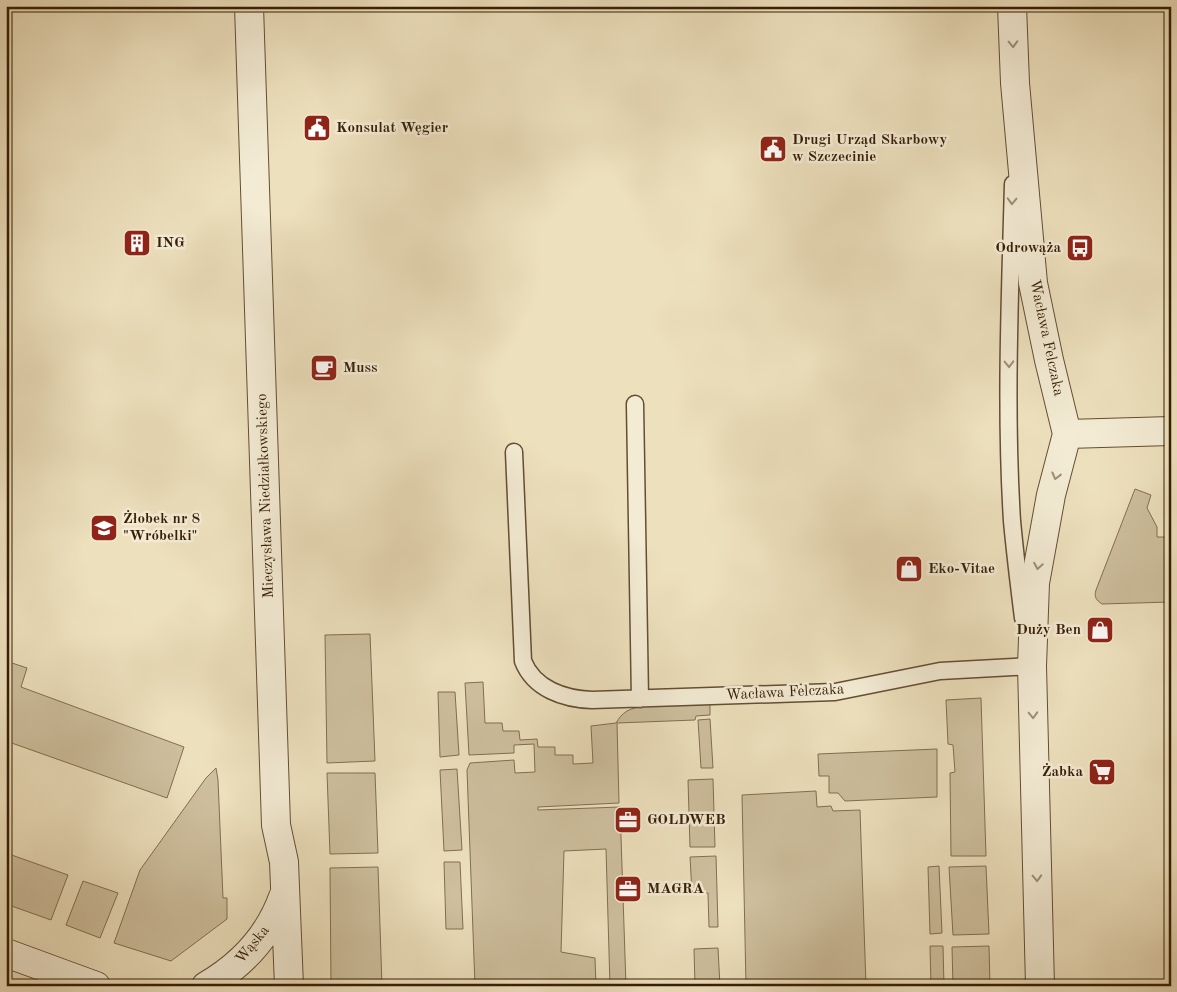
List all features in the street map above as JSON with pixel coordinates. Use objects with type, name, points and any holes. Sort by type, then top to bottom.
[{"type":"street","name":"Mieczysława Niedziałkowskiego","points":[[249,6],[276,825],[284,862],[289,986]]},
{"type":"street","name":"Wacława Felczaka","points":[[1012,6],[1016,83],[1034,283],[1049,360],[1067,434],[1051,495],[1035,583],[1032,666],[1040,986]]},
{"type":"street","points":[[1067,434],[1171,431]]},
{"type":"street","name":"Wąska","points":[[206,986],[236,966],[257,944],[274,917],[285,891]]},
{"type":"street","points":[[6,954],[96,986]]},
{"type":"lane","points":[[1016,83],[1008,334],[1012,521],[1023,617],[1032,666]]},
{"type":"lane","points":[[635,404],[640,699]]},
{"type":"lane","name":"Wacława Felczaka","points":[[514,452],[522,652],[527,671],[540,684],[558,694],[582,700],[835,692],[940,671],[1032,666]]},
{"type":"shaded area","points":[[1135,489],[1151,495],[1147,508],[1157,527],[1157,537],[1171,537],[1171,602],[1102,604],[1096,598],[1096,590]]},
{"type":"shaded area","points":[[370,634],[375,761],[327,763],[325,635]]},
{"type":"shaded area","points":[[6,661],[27,668],[21,687],[184,747],[167,798],[6,741]]},
{"type":"shaded area","points":[[483,682],[485,723],[502,723],[503,731],[519,731],[520,740],[537,739],[538,747],[555,747],[555,755],[573,755],[573,764],[593,763],[591,726],[616,723],[627,711],[644,706],[710,704],[710,715],[696,716],[695,720],[617,723],[619,803],[538,807],[538,810],[620,807],[626,986],[610,986],[606,849],[564,851],[561,952],[595,958],[596,986],[475,986],[467,770],[470,763],[514,760],[515,773],[535,772],[534,744],[514,745],[514,753],[469,755],[465,683]]},
{"type":"shaded area","points":[[438,692],[455,692],[459,755],[440,757]]},
{"type":"shaded area","points":[[981,698],[986,856],[951,856],[950,773],[955,772],[953,745],[948,744],[946,700]]},
{"type":"shaded area","points":[[710,719],[713,768],[701,768],[698,720]]},
{"type":"shaded area","points":[[937,749],[937,797],[845,801],[838,793],[829,793],[829,776],[819,776],[818,754]]},
{"type":"shaded area","points":[[216,768],[223,898],[227,898],[227,919],[171,961],[114,943],[140,870],[206,778]]},
{"type":"shaded area","points":[[457,769],[462,850],[444,851],[440,770]]},
{"type":"shaded area","points":[[327,773],[375,773],[378,853],[330,854]]},
{"type":"shaded area","points":[[713,779],[715,847],[690,847],[688,780]]},
{"type":"shaded area","points":[[816,791],[817,807],[831,806],[833,811],[860,810],[866,986],[746,986],[742,795]]},
{"type":"shaded area","points":[[6,853],[68,875],[51,920],[6,904]]},
{"type":"shaded area","points":[[716,856],[718,927],[709,927],[708,893],[692,893],[690,857]]},
{"type":"shaded area","points":[[444,862],[460,862],[463,929],[446,929]]},
{"type":"shaded area","points":[[939,866],[942,933],[930,934],[928,867]]},
{"type":"shaded area","points":[[986,866],[989,934],[953,935],[949,867]]},
{"type":"shaded area","points":[[378,867],[382,986],[331,986],[330,868]]},
{"type":"shaded area","points":[[83,881],[118,893],[100,938],[66,925]]},
{"type":"shaded area","points":[[930,946],[943,946],[944,986],[931,986]]},
{"type":"shaded area","points":[[989,946],[990,986],[953,986],[952,947]]},
{"type":"shaded area","points":[[718,948],[720,986],[695,986],[694,949]]},
{"type":"place","name":"Konsulat Węgier","points":[[317,128]]},
{"type":"place","name":"Drugi Urząd Skarbowy w Szczecinie","points":[[773,149]]},
{"type":"place","name":"ING","points":[[137,243]]},
{"type":"place","name":"Odrowąża","points":[[1080,248]]},
{"type":"place","name":"Muss","points":[[324,368]]},
{"type":"place","name":"Żłobek nr 8 \"Wróbelki\"","points":[[104,528]]},
{"type":"place","name":"Eko-Vitae","points":[[909,569]]},
{"type":"place","name":"Duży Ben","points":[[1100,630]]},
{"type":"place","name":"Żabka","points":[[1102,772]]},
{"type":"place","name":"GOLDWEB","points":[[628,820]]},
{"type":"place","name":"MAGRA","points":[[628,889]]}]
